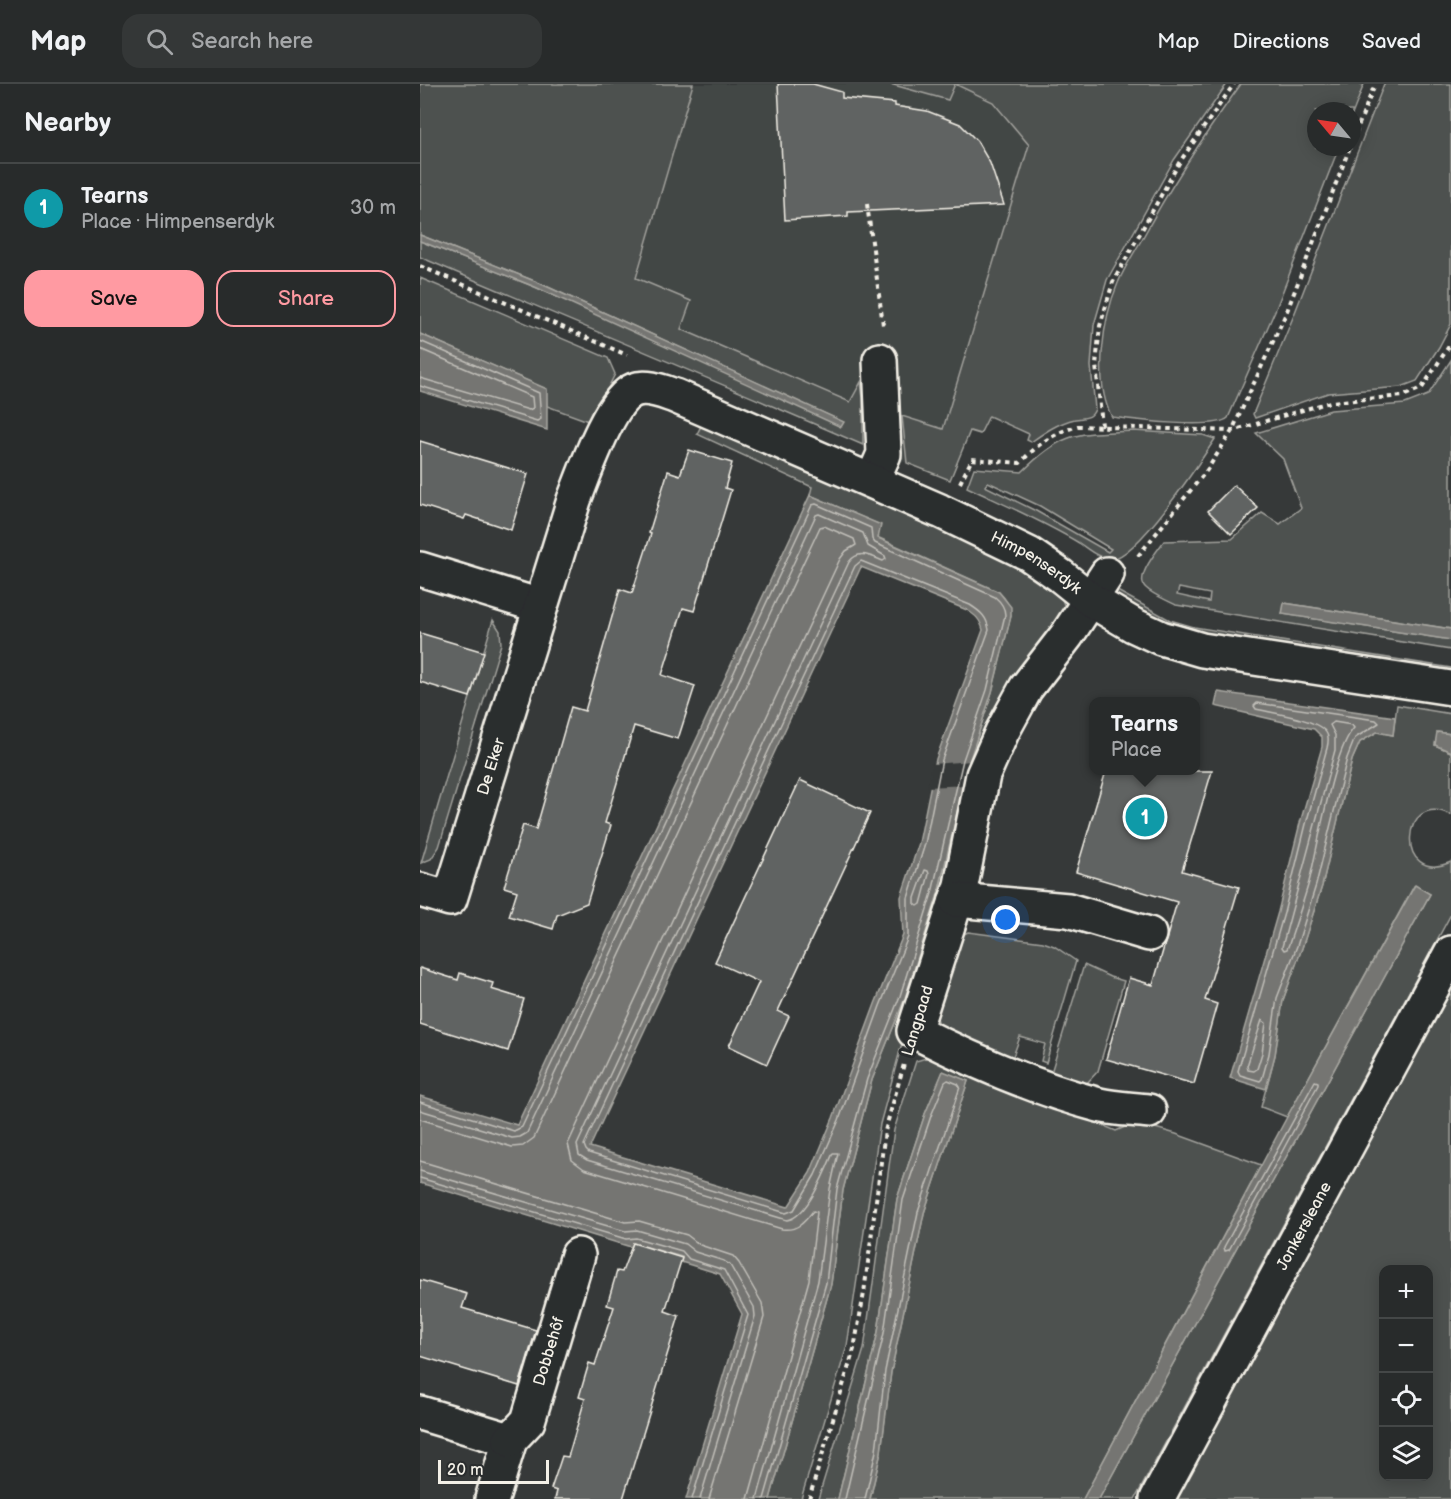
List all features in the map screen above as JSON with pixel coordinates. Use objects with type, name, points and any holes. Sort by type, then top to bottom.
[{"type":"street","points":[[872,481],[884,454],[880,360]]},
{"type":"street","name":"Himpenserdyk","points":[[634,390],[655,389],[675,396],[872,481],[1029,554],[1061,576],[1111,578],[1133,625],[1161,638],[1202,650],[1451,687]]},
{"type":"street","name":"De Eker","points":[[420,890],[450,899],[574,500],[596,445],[620,401],[634,390]]},
{"type":"street","points":[[420,569],[540,606]]},
{"type":"street","name":"Langpaad","points":[[914,1031],[956,900],[983,775],[1002,732],[1026,688],[1111,578]]},
{"type":"street","points":[[956,900],[1068,910],[1149,934]]},
{"type":"street","name":"Jonkersleane","points":[[1157,1499],[1451,953]]},
{"type":"street","points":[[914,1031],[963,1056],[1042,1088],[1101,1105],[1149,1111]]},
{"type":"street","name":"Dobbehôf","points":[[492,1499],[510,1440],[528,1421],[578,1255]]},
{"type":"street","points":[[420,1413],[510,1440]]},
{"type":"path","points":[[1102,426],[1096,365],[1100,326],[1113,282],[1179,163],[1234,84]]},
{"type":"path","points":[[1361,119],[1375,84]]},
{"type":"path","points":[[1111,578],[1172,515],[1232,431],[1287,311],[1347,156]]},
{"type":"path","points":[[867,204],[883,330],[880,360]]},
{"type":"path","points":[[420,266],[631,357]]},
{"type":"path","points":[[956,492],[972,459],[1020,463],[1037,446],[1057,432],[1078,426],[1232,431],[1330,402],[1403,396],[1422,388],[1451,343]]},
{"type":"path","name":"Langpaad","points":[[809,1499],[854,1349],[864,1293],[885,1131],[914,1031]]},
{"type":"shaded area","points":[[420,84],[693,84],[636,278],[691,301],[681,329],[850,402],[861,382],[863,445],[420,257],[420,241],[535,287],[843,422],[537,282],[420,235]]},
{"type":"shaded area","points":[[693,84],[890,84],[948,99],[955,84],[993,102],[1029,145],[943,429],[902,416],[907,463],[863,445],[861,383],[850,402],[681,329],[690,301],[636,278]]},
{"type":"shaded area","points":[[890,84],[955,84],[948,100]]},
{"type":"shaded area","points":[[955,84],[1227,84],[1174,160],[1107,280],[1094,325],[1091,366],[1095,409],[1093,413],[1087,417],[1057,425],[1031,442],[1027,440],[1029,434],[989,416],[980,434],[970,431],[950,480],[907,463],[902,416],[943,429],[1029,145],[993,102]]},
{"type":"shaded area","points":[[1241,84],[1364,84],[1357,102],[1307,102],[1307,156],[1335,156],[1277,306],[1228,418],[1220,422],[1191,424],[1112,417],[1103,387],[1102,350],[1113,297],[1129,261],[1202,141]]},
{"type":"shaded area","points":[[1384,84],[1451,84],[1451,324],[1417,381],[1401,387],[1328,393],[1255,418],[1253,414],[1356,156],[1361,156],[1361,143]]},
{"type":"shaded area","points":[[420,278],[608,358],[615,374],[591,422],[547,406],[546,389],[420,334]]},
{"type":"shaded area","points":[[1451,360],[1451,629],[1285,603],[1282,614],[1451,640],[1451,650],[1176,605],[1156,595],[1143,584],[1145,571],[1164,541],[1232,539],[1262,513],[1280,524],[1301,508],[1283,459],[1256,433],[1331,410],[1405,404],[1428,395]],"holes":[[[1179,588],[1210,594],[1209,602],[1177,595]]]},
{"type":"shaded area","points":[[702,424],[992,552],[1057,591],[1066,611],[972,761],[969,762],[992,692],[1011,616],[1009,605],[1004,597],[999,592],[877,537],[880,525],[810,495],[812,487],[697,434]]},
{"type":"shaded area","points":[[1133,431],[1203,435],[1215,439],[1151,527],[1136,543],[1111,559],[1098,556],[1052,528],[967,487],[974,468],[1022,472],[1049,448],[1061,441],[1084,434]],"holes":[[[988,482],[1040,506],[1111,549],[1108,552],[1036,511],[985,486]]]},
{"type":"shaded area","points":[[1110,587],[1170,620],[1194,627],[1451,668],[1451,674],[1193,633],[1129,608],[1107,590]]},
{"type":"shaded area","points":[[493,620],[500,631],[501,644],[439,847],[431,859],[421,863]]},
{"type":"shaded area","points":[[1397,705],[1451,714],[1451,734],[1438,732],[1435,745],[1451,752],[1451,815],[1434,810],[1421,814],[1410,838],[1413,851],[1420,861],[1433,866],[1451,862],[1451,914],[1135,1499],[1099,1499],[1430,894],[1414,886],[1287,1117],[1261,1107],[1275,1055],[1283,1000],[1322,886],[1352,760],[1360,742],[1377,732],[1393,735]]},
{"type":"shaded area","points":[[963,785],[968,785],[929,965],[901,1047],[880,1124],[847,1346],[801,1499],[770,1499],[831,1284],[843,1190],[872,1080],[905,998],[938,894]]},
{"type":"shaded area","points":[[968,932],[1043,942],[1054,946],[1076,961],[1046,1063],[1041,1061],[1045,1044],[1020,1037],[1011,1062],[941,1030],[935,1012],[962,935]]},
{"type":"shaded area","points":[[1084,965],[1124,981],[1098,1071],[1087,1083],[1050,1076]]},
{"type":"shaded area","points":[[1451,988],[1451,1499],[1176,1499]]},
{"type":"shaded area","points":[[936,1055],[1116,1131],[1131,1121],[1176,1134],[1261,1165],[1083,1499],[870,1499],[881,1452],[891,1372],[924,1213],[968,1081],[943,1072],[925,1114],[897,1199],[878,1332],[838,1499],[818,1499],[864,1349],[894,1130],[916,1061]]},
{"type":"water","points":[[420,235],[537,282],[844,422],[841,427],[535,287],[420,241]]},
{"type":"water","points":[[420,334],[547,389],[547,430],[420,391]]},
{"type":"water","points":[[810,495],[881,525],[878,538],[999,592],[1011,607],[1011,616],[992,692],[969,762],[938,894],[905,998],[872,1080],[843,1190],[831,1284],[770,1499],[686,1499],[742,1314],[720,1274],[681,1262],[682,1257],[633,1243],[631,1247],[420,1183],[420,1096],[517,1125]],"holes":[[[861,567],[967,610],[977,618],[983,630],[936,759],[919,843],[901,897],[903,935],[810,1173],[788,1207],[590,1147]]]},
{"type":"water","points":[[1284,603],[1451,629],[1451,640],[1282,614]]},
{"type":"water","points":[[1218,692],[1395,717],[1393,735],[1377,732],[1360,742],[1352,760],[1322,886],[1283,1000],[1275,1055],[1266,1089],[1230,1078],[1278,912],[1322,747],[1322,737],[1314,729],[1215,706]]},
{"type":"water","points":[[1437,732],[1451,734],[1451,752],[1435,745]]},
{"type":"water","points":[[1415,885],[1430,894],[1099,1499],[1083,1499],[1287,1117]]},
{"type":"water","points":[[943,1071],[968,1081],[924,1213],[891,1372],[881,1452],[870,1499],[838,1499],[878,1332],[897,1199],[925,1114]]},
{"type":"pier","points":[[972,761],[967,785],[928,787],[932,764]]},
{"type":"building","points":[[778,84],[813,84],[842,92],[842,98],[895,103],[895,106],[927,111],[960,124],[977,141],[990,163],[1004,205],[848,212],[848,216],[785,220]]},
{"type":"building","points":[[420,441],[528,474],[511,530],[466,515],[464,519],[420,505]]},
{"type":"building","points":[[689,450],[732,463],[725,488],[731,490],[694,611],[683,608],[662,675],[695,686],[678,739],[634,726],[605,823],[611,825],[587,903],[557,915],[553,929],[509,916],[517,891],[504,887],[523,825],[536,829],[571,707],[585,711],[620,589],[632,593],[668,471],[680,475]]},
{"type":"building","points":[[1234,485],[1258,508],[1231,534],[1208,511]]},
{"type":"building","points":[[420,633],[484,652],[470,697],[420,682]]},
{"type":"building","points":[[1200,771],[1212,771],[1182,871],[1239,887],[1205,1000],[1217,1004],[1194,1084],[1106,1059],[1129,978],[1153,985],[1177,902],[1076,872],[1105,775],[1200,775]]},
{"type":"building","points":[[800,780],[870,813],[778,1011],[789,1016],[767,1064],[729,1046],[759,982],[715,962]]},
{"type":"building","points":[[420,968],[458,980],[460,973],[493,983],[491,989],[524,999],[508,1051],[420,1024]]},
{"type":"building","points":[[633,1243],[682,1258],[665,1311],[679,1316],[623,1499],[555,1499],[557,1491],[551,1489],[562,1456],[568,1457],[585,1399],[579,1397],[589,1363],[595,1365],[614,1307],[607,1305],[617,1271],[622,1272]]},
{"type":"building","points":[[420,1280],[467,1294],[462,1308],[536,1330],[519,1386],[420,1356]]},
{"type":"place","name":"Tearns","points":[[1145,817]]}]
